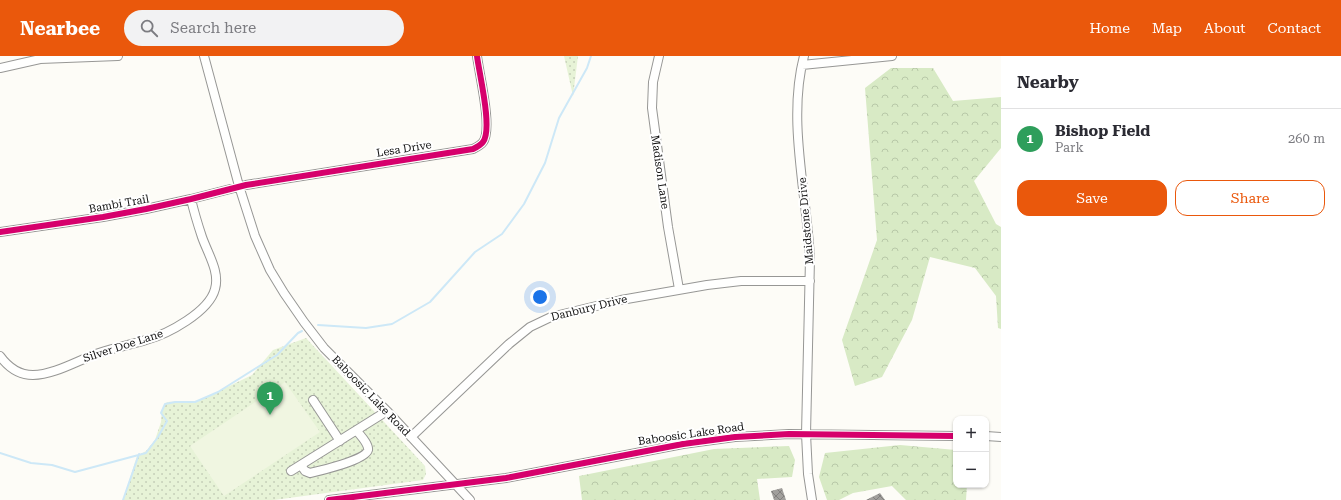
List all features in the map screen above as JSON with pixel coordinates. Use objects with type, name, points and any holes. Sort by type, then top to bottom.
[{"type":"street","points":[[0,68],[40,59],[118,56]]},
{"type":"street","name":"Baboosic Lake Road","points":[[204,56],[257,242],[270,270],[304,322],[324,348],[387,411],[457,485],[536,473],[632,453],[709,440],[763,435],[806,434],[953,436]]},
{"type":"street","name":"Lesa Drive","points":[[240,186],[473,149],[479,146],[486,136],[487,122],[477,56]]},
{"type":"street","name":"Madison Lane","points":[[659,56],[653,82],[652,108],[668,227],[679,289]]},
{"type":"street","name":"Maidstone Drive","points":[[804,56],[799,89],[798,119],[803,186],[809,232],[810,281],[806,434],[808,474],[812,500]]},
{"type":"street","points":[[802,65],[892,56]]},
{"type":"street","name":"Bambi Trail","points":[[0,232],[103,217],[191,199],[240,186]]},
{"type":"street","name":"Silver Doe Lane","points":[[0,356],[11,368],[21,373],[34,375],[45,373],[98,353],[156,337],[194,315],[207,304],[215,288],[216,280],[215,271],[202,238],[191,199]]},
{"type":"street","name":"Danbury Drive","points":[[411,437],[509,344],[530,327],[550,317],[621,300],[679,289],[741,281],[810,281]]},
{"type":"street","points":[[313,400],[340,441]]},
{"type":"street","points":[[291,471],[387,411]]},
{"type":"street","points":[[301,465],[305,471],[310,473],[331,468],[362,456],[368,449],[357,431]]},
{"type":"street","points":[[989,436],[1001,437]]},
{"type":"street","points":[[329,500],[457,485],[470,500]]},
{"type":"green space","points":[[564,56],[578,56],[573,96]]},
{"type":"green space","points":[[891,68],[933,68],[953,101],[1001,97],[1001,148],[974,181],[996,224],[1001,227],[1001,329],[998,328],[996,296],[975,268],[930,257],[912,320],[882,377],[855,386],[842,340],[877,240],[865,88]]},
{"type":"green space","points":[[306,338],[425,466],[426,474],[423,480],[274,500],[123,500],[137,456],[146,451],[155,440],[161,422],[162,409],[167,402],[198,401],[252,375],[273,350]]},
{"type":"green space","points":[[285,382],[320,432],[224,496],[190,446]]},
{"type":"green space","points":[[900,445],[953,450],[953,488],[967,488],[966,500],[906,500],[892,486],[853,493],[839,500],[827,500],[819,477],[825,453]]},
{"type":"green space","points":[[789,446],[795,460],[792,477],[757,479],[760,500],[582,500],[579,476],[714,449]]},
{"type":"building","points":[[782,488],[786,500],[774,500],[771,491]]},
{"type":"building","points":[[880,493],[885,500],[866,500]]},
{"type":"waterway","points":[[318,325],[366,328],[392,324],[430,302],[475,252],[502,234],[524,204],[545,163],[559,118],[587,68],[591,56]]},
{"type":"waterway","points":[[0,453],[31,463],[52,465],[75,472],[146,453],[158,437],[167,421],[161,413],[165,404],[175,402],[195,402],[218,392],[277,355],[298,333],[302,331]]},
{"type":"waterway","points":[[123,500],[139,454]]},
{"type":"cycle path","points":[[0,232],[103,217],[146,209],[246,185],[473,149],[483,142],[486,135],[487,125],[477,56]]},
{"type":"cycle path","points":[[329,500],[506,478],[683,444],[735,437],[789,434],[953,436]]},
{"type":"place","name":"Bishop Field","points":[[270,415]]}]
